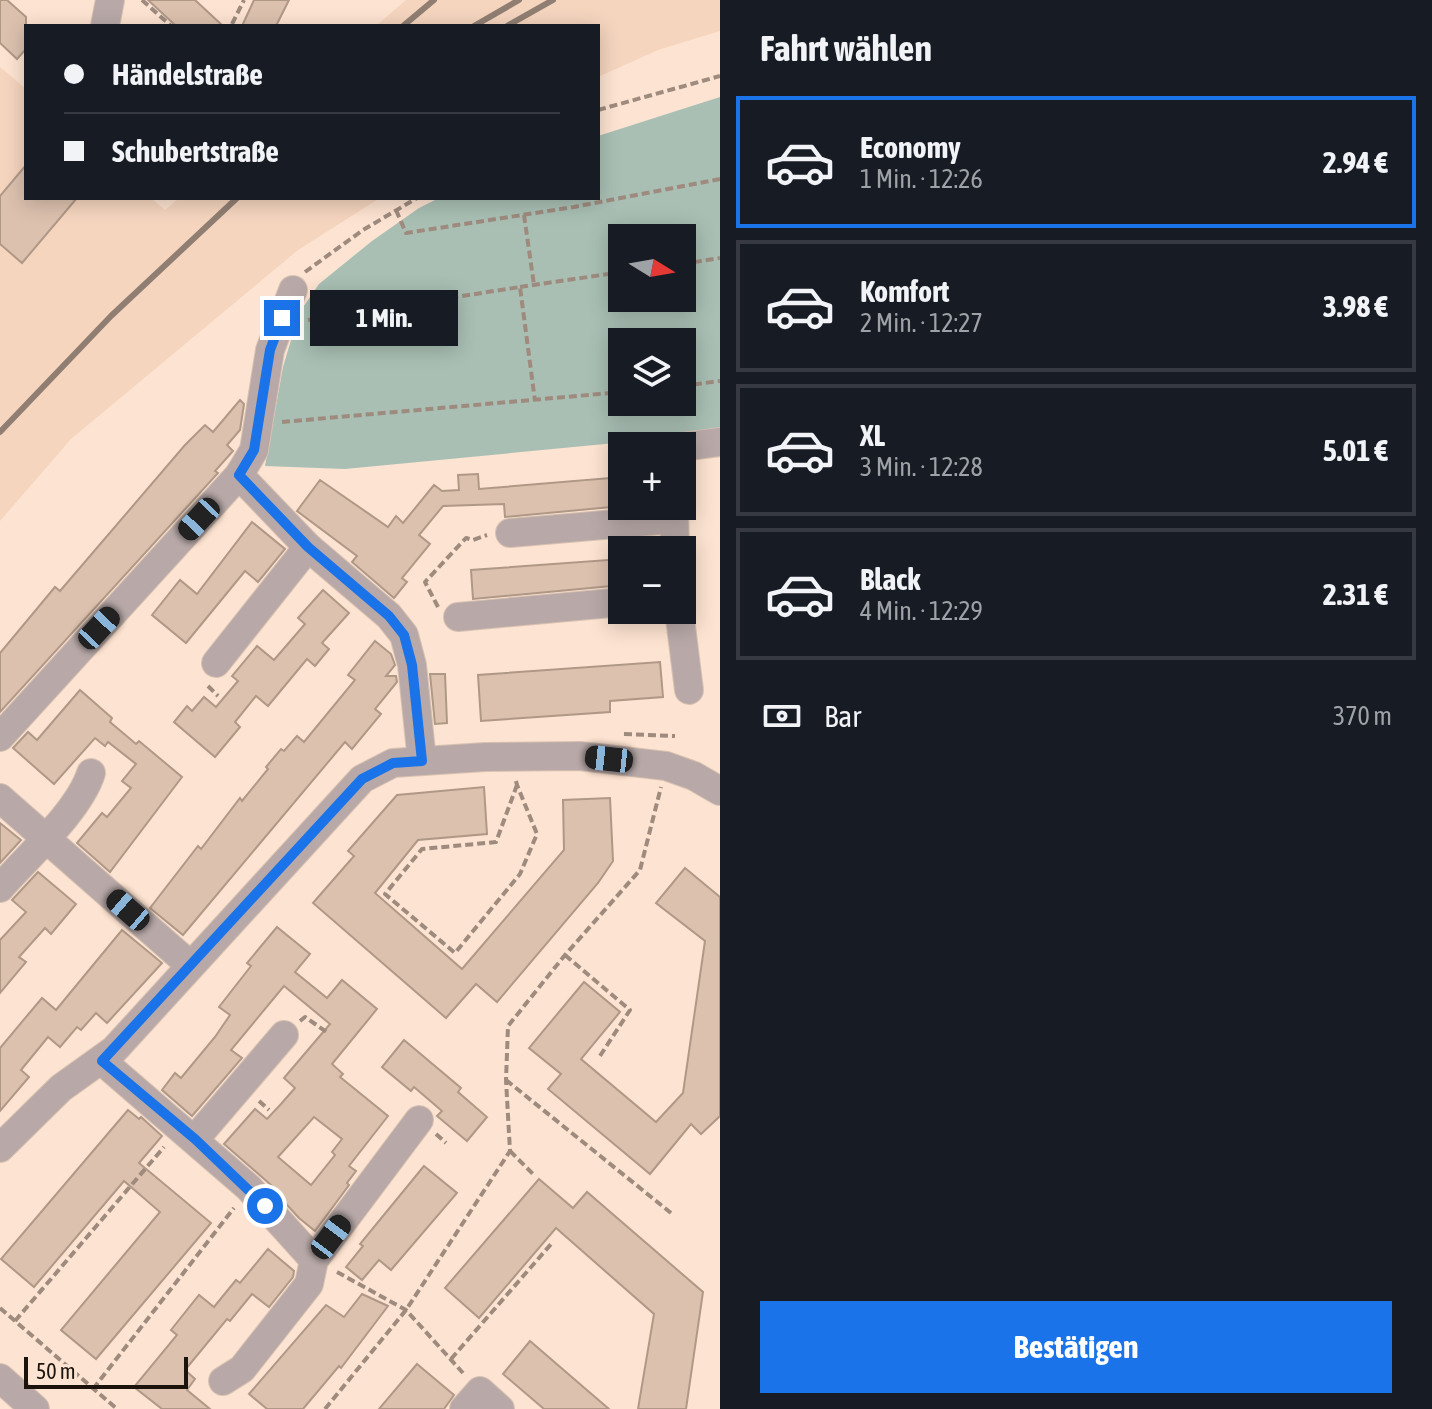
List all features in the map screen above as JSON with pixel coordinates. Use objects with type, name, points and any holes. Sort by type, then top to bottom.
[{"type":"street","points":[[105,24],[110,0]]},
{"type":"street","points":[[0,737],[239,475],[254,450],[270,350],[293,290]]},
{"type":"street","points":[[696,445],[720,442]]},
{"type":"street","points":[[239,475],[308,547],[389,616],[404,635],[412,665],[422,761]]},
{"type":"street","points":[[510,533],[617,520]]},
{"type":"street","points":[[216,663],[308,547]]},
{"type":"street","points":[[448,612],[608,603]]},
{"type":"street","points":[[681,624],[689,690]]},
{"type":"street","points":[[0,1148],[61,1088],[102,1061],[362,779],[393,763],[580,756],[666,766],[694,776],[720,791]]},
{"type":"street","points":[[0,888],[53,822],[86,791],[91,773]]},
{"type":"street","points":[[0,798],[53,822],[190,965]]},
{"type":"street","points":[[188,1134],[284,1035]]},
{"type":"street","points":[[102,1061],[249,1188],[314,1260]]},
{"type":"street","points":[[223,1381],[242,1369],[309,1284],[314,1260],[419,1120]]},
{"type":"street","points":[[0,1378],[35,1409]]},
{"type":"path","points":[[142,0],[169,24]]},
{"type":"path","points":[[232,24],[244,0]]},
{"type":"path","points":[[600,109],[720,76]]},
{"type":"path","points":[[396,210],[406,233],[720,179]]},
{"type":"path","points":[[293,290],[307,269],[414,200]]},
{"type":"path","points":[[524,215],[534,285]]},
{"type":"path","points":[[696,262],[720,258]]},
{"type":"path","points":[[282,318],[302,321],[608,274]]},
{"type":"path","points":[[520,287],[535,401]]},
{"type":"path","points":[[696,384],[720,381]]},
{"type":"path","points":[[261,421],[342,419],[608,393]]},
{"type":"path","points":[[448,612],[425,582],[466,538],[473,540],[484,535],[510,533]]},
{"type":"path","points":[[505,757],[517,785],[537,834],[520,874],[455,953],[385,894],[422,849],[496,842],[517,785]]},
{"type":"path","points":[[325,1409],[406,1310],[510,1151],[506,1080],[508,1026],[640,870],[666,766]]},
{"type":"path","points":[[565,955],[630,1010],[598,1059]]},
{"type":"path","points":[[506,1080],[671,1213]]},
{"type":"path","points":[[15,1321],[188,1134]]},
{"type":"path","points":[[510,1151],[533,1174]]},
{"type":"path","points":[[93,1389],[249,1188]]},
{"type":"path","points":[[451,1360],[552,1243]]},
{"type":"path","points":[[314,1260],[406,1310],[451,1360],[482,1403]]},
{"type":"path","points":[[0,1308],[117,1409]]},
{"type":"shaded area","points":[[406,0],[720,0],[720,31],[658,50],[600,76],[600,24],[378,24]]},
{"type":"shaded area","points":[[0,67],[24,87],[24,200],[153,200],[165,210],[177,200],[377,200],[298,250],[71,439],[0,521]]},
{"type":"green space","points":[[720,97],[720,433],[696,435],[696,432],[608,432],[608,444],[345,469],[265,466],[283,367],[299,313],[319,284],[372,241],[435,200],[600,200],[600,135]]},
{"type":"building","points":[[0,0],[7,0],[26,17],[24,51],[17,59],[0,43]]},
{"type":"building","points":[[148,0],[195,0],[221,24],[174,24]]},
{"type":"building","points":[[254,0],[289,0],[277,24],[243,24]]},
{"type":"building","points":[[24,167],[24,200],[75,200],[22,263],[0,244],[0,196]]},
{"type":"building","points":[[240,400],[244,404],[240,430],[227,445],[233,451],[215,471],[218,473],[0,712],[0,653],[55,587],[60,591],[185,445],[205,425],[213,432]]},
{"type":"building","points":[[478,474],[479,489],[608,478],[608,507],[505,517],[504,504],[443,506],[419,535],[430,544],[402,578],[407,582],[394,598],[352,562],[357,556],[297,511],[320,480],[388,527],[396,516],[403,523],[434,485],[442,491],[459,490],[458,475]]},
{"type":"building","points":[[252,522],[285,549],[258,582],[245,571],[186,643],[152,615],[180,580],[197,594]]},
{"type":"building","points":[[608,560],[608,586],[473,599],[471,570]]},
{"type":"building","points":[[323,590],[349,613],[322,643],[329,649],[315,666],[307,659],[268,706],[256,696],[235,722],[240,727],[215,757],[174,722],[187,706],[192,711],[204,697],[216,707],[238,681],[232,676],[257,646],[274,660],[305,624],[298,618]]},
{"type":"building","points":[[375,641],[391,654],[395,665],[386,676],[396,676],[397,682],[375,709],[381,714],[352,749],[345,742],[183,935],[150,908],[198,846],[201,849],[240,798],[242,801],[281,749],[284,751],[297,736],[304,742],[355,680],[348,675]]},
{"type":"building","points":[[660,662],[663,697],[610,701],[610,712],[481,721],[478,675]]},
{"type":"building","points":[[430,674],[445,674],[447,723],[435,724]]},
{"type":"building","points":[[80,690],[112,718],[110,722],[136,744],[139,741],[182,777],[110,872],[77,843],[102,813],[107,817],[131,788],[122,781],[136,764],[108,742],[105,746],[95,738],[54,784],[13,748],[28,732],[37,740]]},
{"type":"building","points":[[484,787],[487,834],[418,840],[375,893],[462,969],[564,850],[563,800],[610,798],[613,861],[497,1002],[476,984],[446,1018],[313,903],[354,856],[348,851],[397,795]]},
{"type":"building","points":[[0,823],[21,840],[0,863]]},
{"type":"building","points":[[685,868],[720,897],[720,1116],[701,1134],[691,1124],[650,1174],[548,1089],[561,1074],[529,1048],[584,982],[620,1012],[581,1059],[656,1122],[683,1093],[705,941],[656,903]]},
{"type":"building","points":[[38,872],[76,904],[51,934],[45,928],[19,957],[26,962],[0,993],[0,940],[26,912],[12,900]]},
{"type":"building","points":[[277,927],[310,954],[295,972],[327,998],[342,980],[377,1009],[332,1064],[343,1074],[340,1077],[388,1116],[349,1166],[356,1171],[347,1183],[349,1185],[315,1231],[299,1218],[277,1194],[279,1192],[224,1144],[255,1109],[267,1119],[281,1104],[295,1088],[284,1078],[330,1024],[284,986],[231,1050],[242,1058],[192,1116],[162,1090],[175,1073],[181,1078],[230,1015],[219,1007],[251,966],[247,963]],"holes":[[[314,1117],[342,1139],[332,1152],[335,1155],[311,1185],[278,1157]]]},
{"type":"building","points":[[122,930],[162,963],[107,1023],[96,1013],[81,1030],[77,1027],[60,1047],[48,1037],[21,1070],[29,1077],[0,1111],[0,1048],[42,998],[56,1010]]},
{"type":"building","points":[[404,1040],[461,1088],[458,1092],[487,1117],[467,1141],[437,1116],[442,1111],[414,1087],[411,1091],[382,1067]]},
{"type":"building","points":[[128,1110],[162,1136],[139,1163],[211,1223],[96,1359],[61,1330],[160,1212],[124,1181],[34,1287],[1,1259]]},
{"type":"building","points":[[424,1166],[457,1193],[391,1270],[379,1260],[362,1280],[346,1267],[363,1246],[360,1244]]},
{"type":"building","points":[[539,1179],[573,1208],[587,1192],[703,1292],[686,1409],[638,1409],[654,1314],[556,1228],[479,1318],[445,1288]]},
{"type":"building","points":[[268,1249],[294,1271],[293,1277],[269,1307],[252,1294],[185,1370],[195,1379],[187,1390],[210,1409],[162,1409],[134,1387],[177,1335],[171,1330],[199,1295],[214,1307],[236,1280],[240,1283]]},
{"type":"building","points":[[362,1294],[388,1306],[341,1368],[339,1366],[303,1409],[267,1409],[249,1394],[326,1305],[344,1317]]},
{"type":"building","points":[[530,1341],[609,1409],[544,1409],[503,1374]]},
{"type":"building","points":[[417,1364],[454,1395],[444,1409],[379,1409]]},
{"type":"railway","points":[[405,24],[434,0]]},
{"type":"railway","points":[[477,24],[519,0]]},
{"type":"railway","points":[[511,24],[553,0]]},
{"type":"railway","points":[[0,432],[111,316],[235,200]]},
{"type":"route","points":[[265,1206],[195,1139],[102,1061],[362,779],[393,763],[422,761],[412,665],[404,635],[389,616],[308,547],[239,475],[254,450],[270,350],[282,318]]}]
